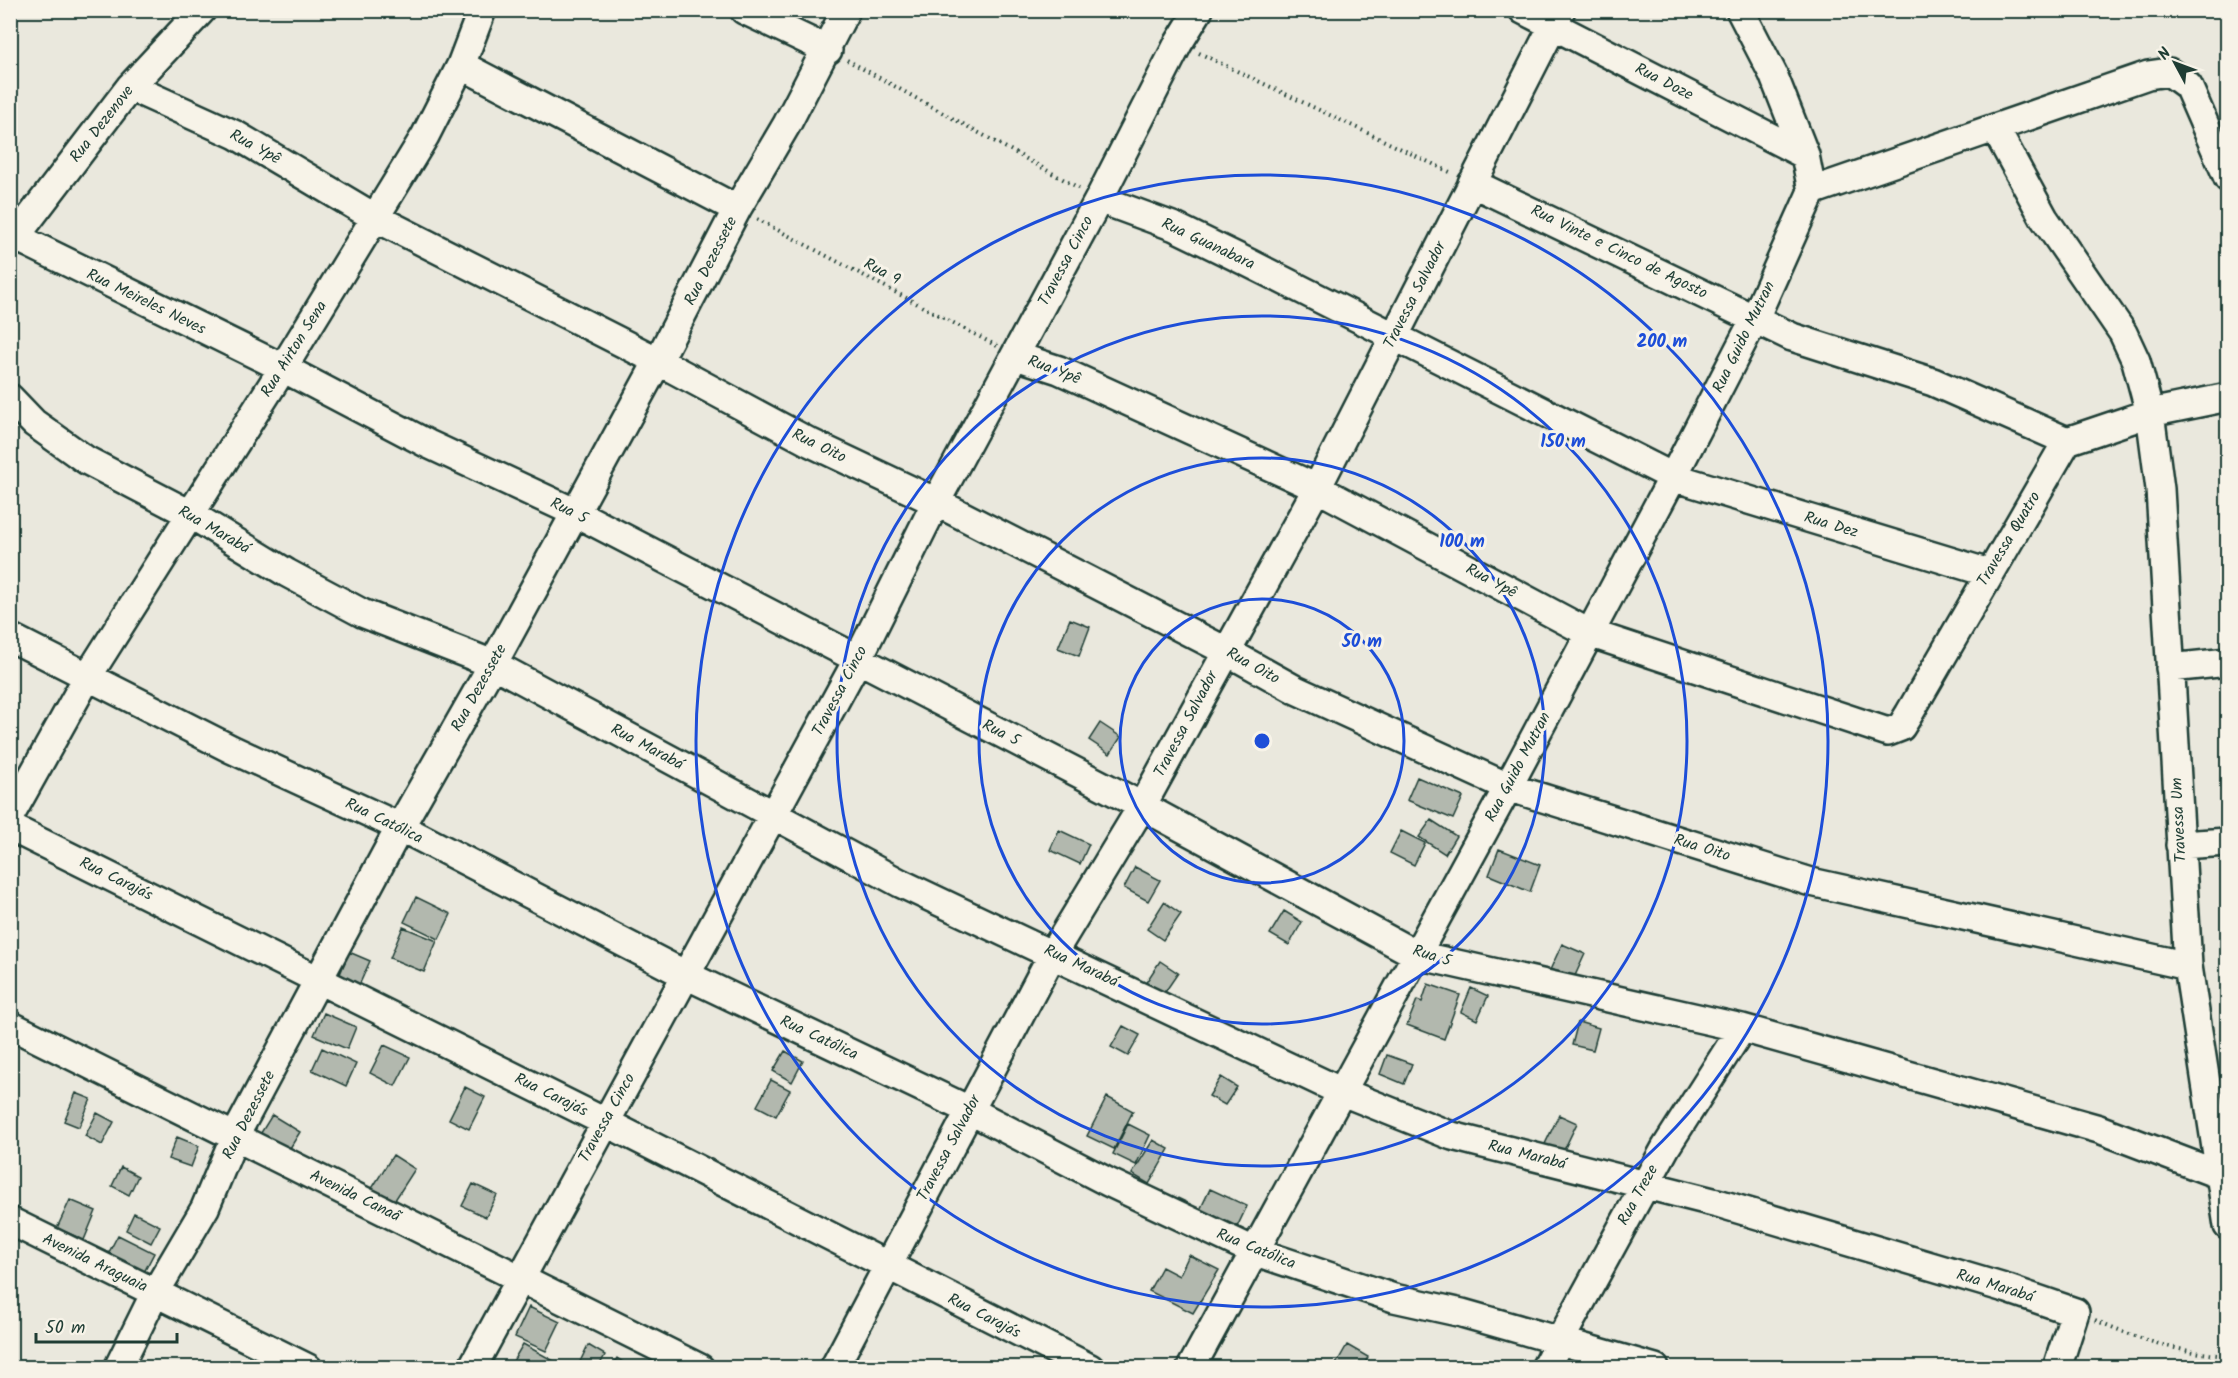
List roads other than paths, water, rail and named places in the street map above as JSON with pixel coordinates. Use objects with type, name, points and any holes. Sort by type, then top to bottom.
[{"type":"street","name":"Rua Dezenove","points":[[12,239],[130,87],[202,10]]},
{"type":"street","name":"Rua Airton Sena","points":[[10,816],[88,676],[284,368],[425,136],[461,65],[482,10]]},
{"type":"street","points":[[744,10],[828,50]]},
{"type":"street","name":"Rua Dezessete","points":[[118,1368],[155,1293],[205,1208],[235,1136],[400,827],[493,664],[738,209],[828,50],[846,10]]},
{"type":"street","name":"Travessa Cinco","points":[[472,1368],[858,659],[936,502],[1099,200],[1178,44],[1199,10]]},
{"type":"street","name":"Rua Doze","points":[[1523,10],[1557,18],[1804,155]]},
{"type":"street","points":[[1740,10],[1773,74],[1804,155],[1812,191],[2148,75],[2169,72],[2188,86],[2228,178]]},
{"type":"street","name":"Travessa Salvador","points":[[834,1368],[1053,953],[1142,806],[1317,488],[1557,18]]},
{"type":"street","points":[[461,65],[738,209]]},
{"type":"street","name":"Rua Ypê","points":[[130,87],[236,135],[374,217]]},
{"type":"street","name":"Travessa Um","points":[[1995,128],[2044,218],[2123,333],[2136,362],[2150,413],[2160,489],[2188,966],[2224,1175],[2228,1226]]},
{"type":"street","name":"Rua Vinte e Cinco de Agosto","points":[[1472,183],[1792,337],[1934,382],[2067,441]]},
{"type":"street","name":"Rua Guido Mutran","points":[[1191,1368],[1256,1252],[1340,1091],[1508,787],[1673,477],[1755,318],[1812,191]]},
{"type":"street","name":"Rua Guanabara","points":[[1099,200],[1175,227],[1395,335],[1673,477]]},
{"type":"street","name":"Rua Oito","points":[[374,217],[658,361],[811,443],[936,502],[1226,651],[1296,690],[1508,787],[1811,882],[2188,966]]},
{"type":"street","name":"Rua Meireles Neves","points":[[12,239],[284,368]]},
{"type":"street","name":"Rua Ypê","points":[[1016,356],[1059,370],[1317,488],[1589,633],[1888,732],[1900,727],[1909,714]]},
{"type":"street","name":"Rua 5","points":[[284,368],[428,444],[574,513],[1142,806],[1417,955],[1742,1028],[2099,1129],[2224,1175]]},
{"type":"street","points":[[2067,441],[2150,413],[2228,397]]},
{"type":"street","name":"Rua Marabá","points":[[10,398],[34,423],[86,460],[190,514],[269,562],[362,613],[493,664],[900,883],[1053,953],[1340,1091],[1452,1136],[1720,1204],[1997,1285],[2075,1312],[2057,1368]]},
{"type":"street","name":"Travessa Quatro","points":[[1909,714],[2067,441]]},
{"type":"street","name":"Rua Dez","points":[[1673,477],[1989,573]]},
{"type":"street","name":"Rua Católica","points":[[10,637],[231,750],[400,827],[686,975],[969,1110],[1108,1182],[1256,1252],[1394,1298],[1462,1313],[1654,1368]]},
{"type":"street","points":[[2169,668],[2228,662]]},
{"type":"street","name":"Rua Carajás","points":[[10,827],[605,1122],[1090,1368]]},
{"type":"street","points":[[2180,845],[2228,842]]},
{"type":"street","name":"Avenida Canaã","points":[[10,1025],[700,1368]]},
{"type":"street","name":"Rua Treze","points":[[1545,1368],[1644,1184],[1742,1028]]},
{"type":"street","name":"Avenida Araguaia","points":[[10,1221],[308,1368]]}]
